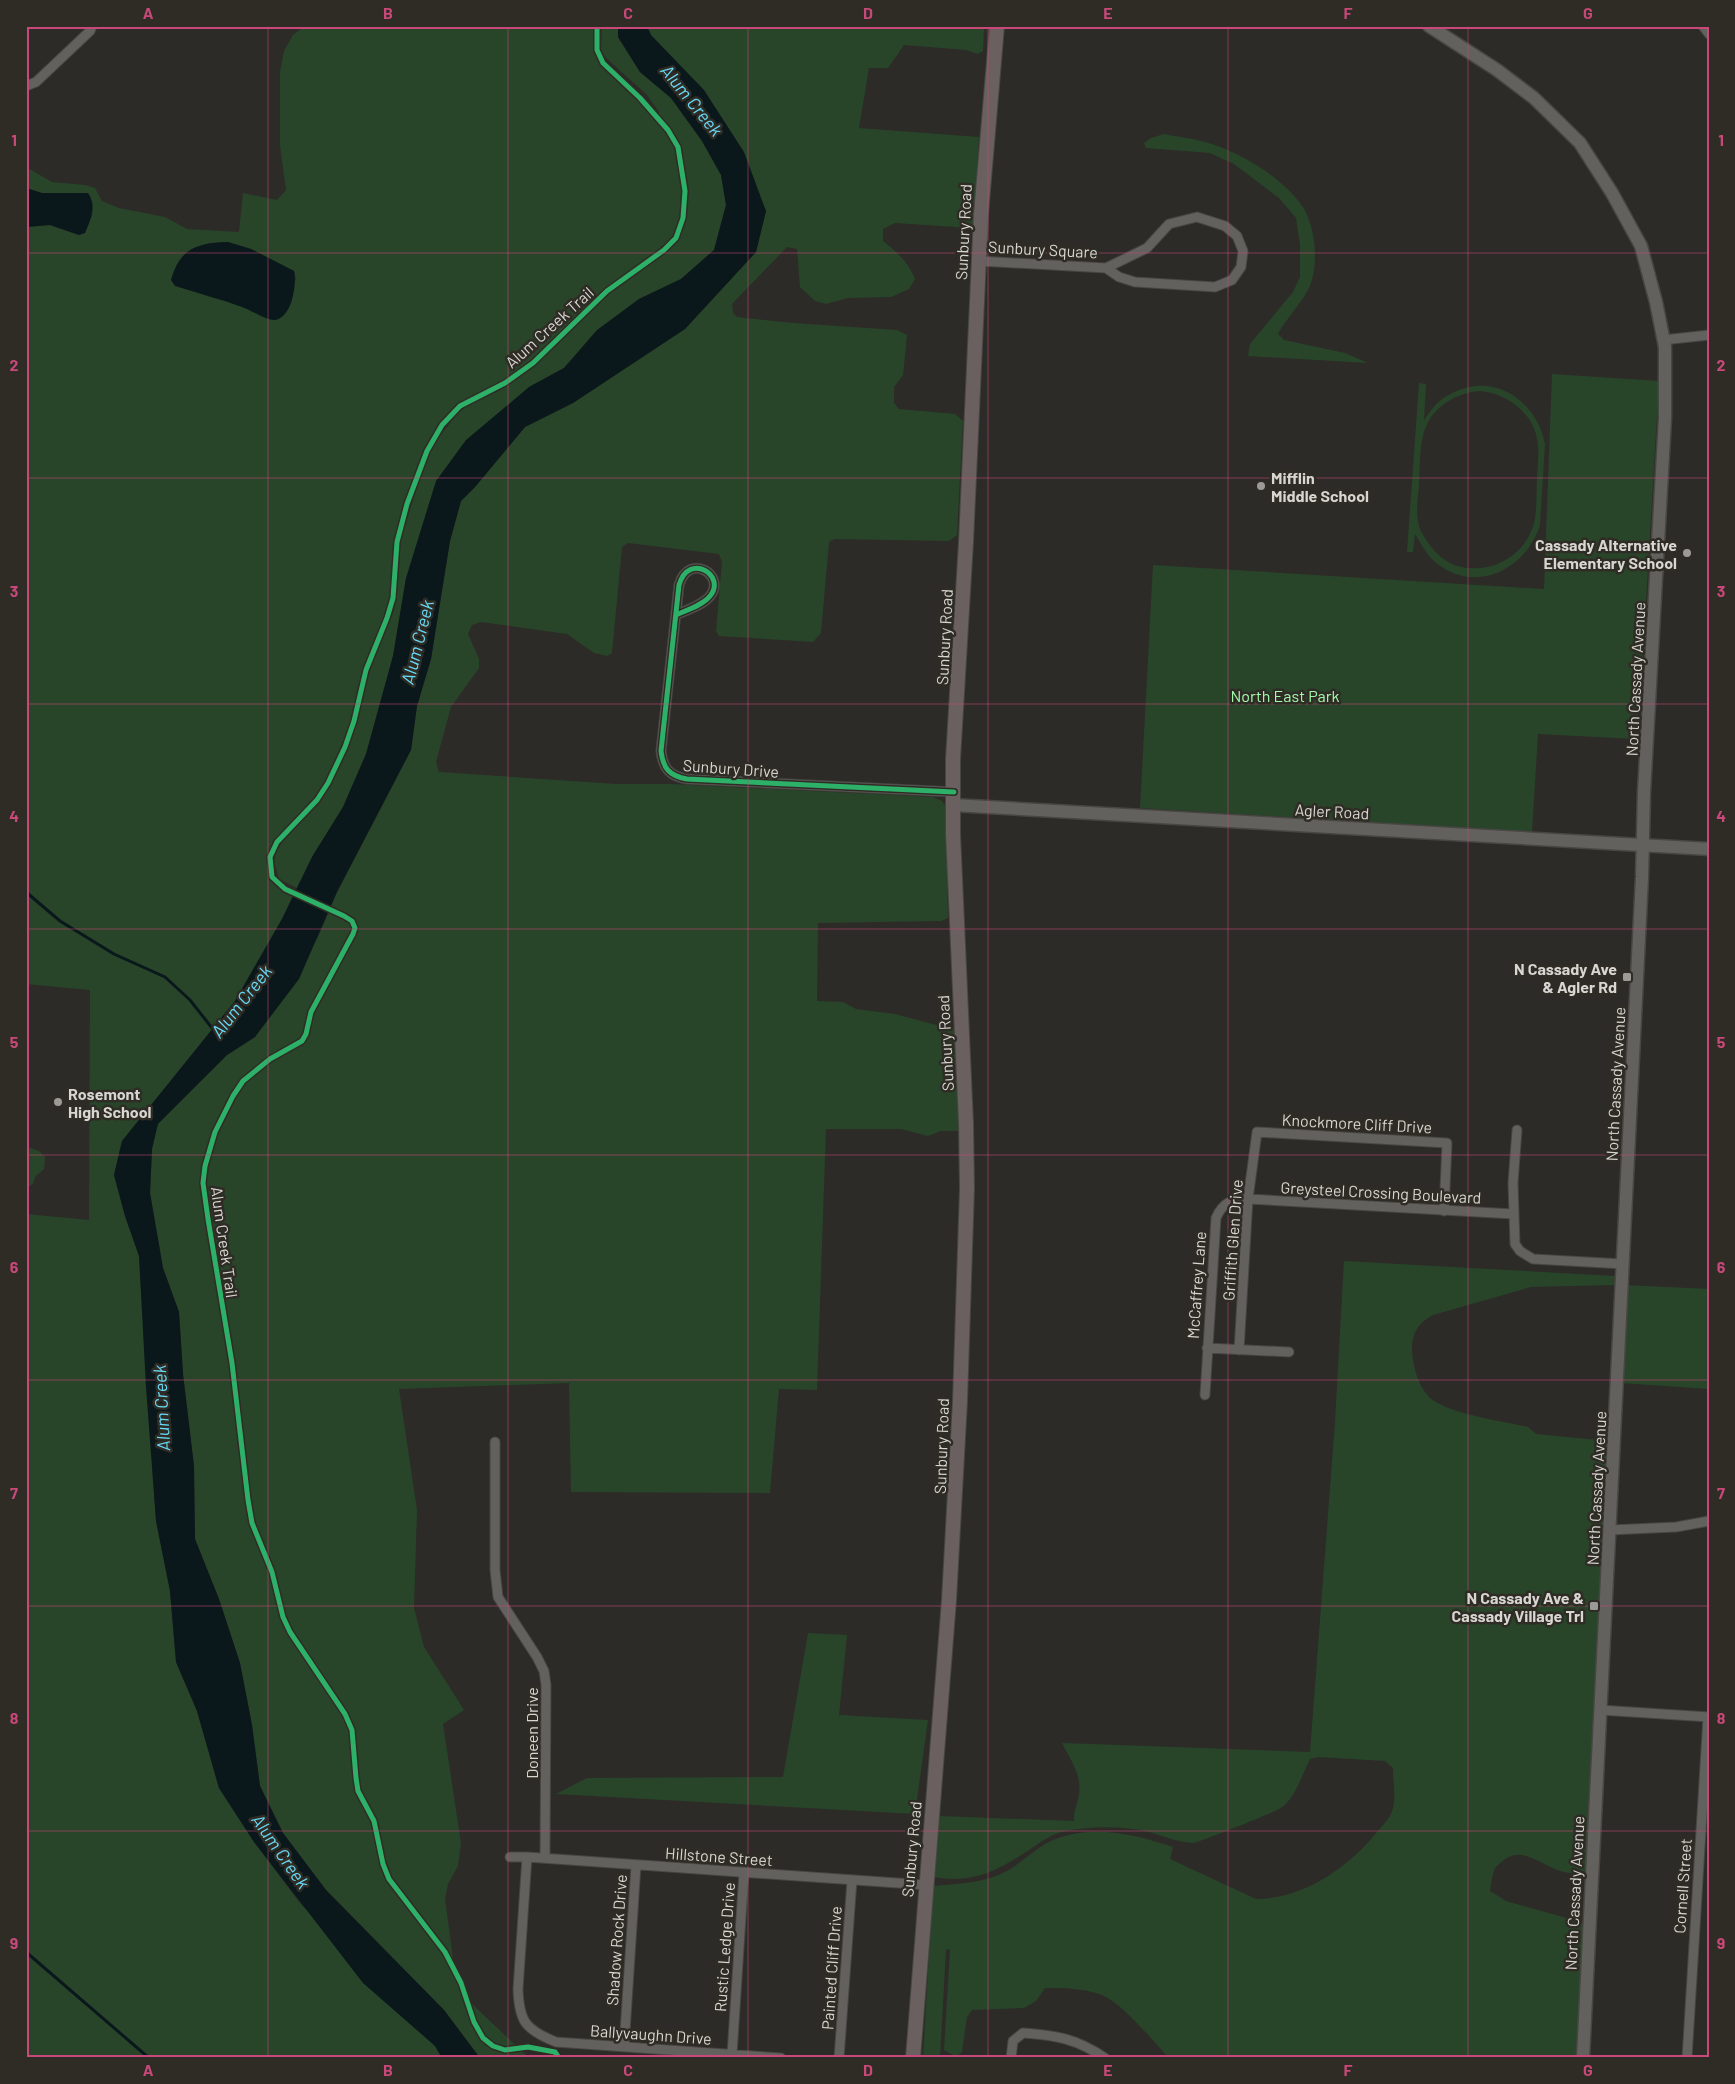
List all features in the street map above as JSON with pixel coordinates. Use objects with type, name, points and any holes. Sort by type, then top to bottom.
[{"type":"main road","name":"Sunbury Road","points":[[913,2058],[956,1509],[963,1331],[966,1123],[953,834],[953,758],[966,542],[981,214],[997,26]]},
{"type":"main road","name":"North Cassady Avenue","points":[[1431,27],[1497,70],[1534,98],[1580,143],[1612,193],[1641,246],[1656,302],[1665,347],[1665,418],[1644,792],[1610,1530],[1582,2058]]},
{"type":"main road","name":"Agler Road","points":[[954,799],[1709,849]]},
{"type":"street","points":[[26,86],[36,82],[90,31],[92,26]]},
{"type":"street","points":[[1703,26],[1709,34]]},
{"type":"street","name":"Sunbury Square","points":[[979,261],[1106,268],[1147,248],[1169,224],[1197,217],[1224,226],[1237,236],[1243,251],[1241,267],[1232,280],[1216,287],[1135,282],[1119,277],[1106,268]]},
{"type":"street","points":[[1663,340],[1709,334]]},
{"type":"street","name":"Sunbury Drive","points":[[676,615],[704,601],[712,594],[715,585],[712,576],[706,570],[697,568],[688,570],[682,577],[676,615],[661,751],[662,763],[669,773],[686,779],[954,799]]},
{"type":"street","points":[[1517,1130],[1513,1214],[1514,1244],[1520,1252],[1533,1259],[1623,1264]]},
{"type":"street","name":"Griffith Glen Drive","points":[[1239,1350],[1248,1199],[1257,1132]]},
{"type":"street","name":"Knockmore Cliff Drive","points":[[1257,1132],[1447,1143],[1444,1211]]},
{"type":"street","name":"Greysteel Crossing Boulevard","points":[[1248,1199],[1513,1214]]},
{"type":"street","name":"McCaffrey Lane","points":[[1205,1395],[1216,1218],[1221,1207],[1230,1201],[1248,1199]]},
{"type":"street","points":[[1207,1348],[1289,1352]]},
{"type":"street","name":"Doneen Drive","points":[[496,1442],[495,1570],[498,1597],[537,1657],[544,1671],[546,1685],[545,1858]]},
{"type":"street","points":[[1610,1530],[1676,1527],[1709,1521]]},
{"type":"street","points":[[1600,1710],[1708,1717]]},
{"type":"street","name":"Cornell Street","points":[[1687,2058],[1708,1717]]},
{"type":"street","name":"Hillstone Street","points":[[510,1857],[926,1886]]},
{"type":"street","name":"Ballyvaughn Drive","points":[[527,1857],[518,1989],[519,2008],[524,2022],[537,2035],[556,2042],[781,2058]]},
{"type":"street","name":"Shadow Rock Drive","points":[[624,2047],[636,1865]]},
{"type":"street","name":"Rustic Ledge Drive","points":[[732,2054],[744,1872]]},
{"type":"street","name":"Painted Cliff Drive","points":[[840,2058],[852,1880]]},
{"type":"street","points":[[1011,2058],[1013,2041],[1023,2033],[1068,2038],[1105,2058]]},
{"type":"green space","points":[[305,26],[597,26],[595,49],[600,62],[643,100],[658,122],[659,112],[647,95],[604,56],[601,49],[602,26],[618,26],[618,37],[640,72],[671,98],[702,141],[721,175],[726,205],[714,250],[681,279],[639,299],[598,330],[564,368],[529,387],[406,578],[393,656],[366,754],[343,807],[312,857],[297,888],[279,879],[274,862],[276,852],[290,830],[327,791],[352,737],[366,683],[379,645],[394,611],[401,538],[423,469],[433,445],[457,414],[473,401],[499,391],[557,344],[613,290],[670,249],[679,238],[683,225],[687,210],[686,193],[681,220],[673,238],[600,294],[546,348],[504,382],[472,396],[458,406],[441,424],[431,439],[422,457],[398,531],[395,547],[393,592],[365,668],[348,731],[320,793],[287,827],[270,855],[270,872],[274,882],[279,888],[293,896],[235,1001],[122,1141],[114,1175],[125,1216],[139,1256],[156,1521],[170,1591],[176,1662],[197,1711],[219,1788],[254,1842],[299,1902],[435,2046],[442,2058],[26,2058],[26,1214],[89,1220],[90,990],[26,984],[26,227],[50,225],[79,235],[88,193],[42,193],[26,188],[26,167],[52,182],[85,185],[95,188],[102,201],[119,208],[165,217],[187,229],[239,232],[243,193],[277,200],[286,190],[280,146],[280,72],[284,51],[293,35]],"holes":[[[228,242],[251,249],[294,271],[296,279],[273,320],[243,307],[208,243]]]},
{"type":"green space","points":[[647,26],[984,26],[983,51],[978,54],[966,50],[904,45],[888,68],[869,68],[859,128],[979,137],[974,223],[971,228],[895,223],[883,229],[883,241],[902,258],[915,279],[909,289],[891,297],[848,298],[826,304],[815,301],[800,287],[797,249],[787,247],[732,304],[733,313],[737,317],[897,330],[907,335],[903,375],[894,387],[894,403],[899,409],[955,414],[963,421],[957,535],[949,541],[834,539],[829,542],[821,633],[813,642],[719,636],[716,631],[722,562],[719,554],[628,543],[622,547],[612,653],[607,656],[594,653],[567,634],[481,622],[472,625],[468,634],[479,659],[479,668],[451,707],[436,762],[439,772],[616,784],[670,784],[933,797],[942,801],[946,807],[948,918],[941,921],[818,923],[817,1001],[843,1002],[856,1009],[895,1014],[940,1026],[956,1027],[959,1078],[959,1131],[941,1131],[928,1136],[901,1129],[826,1129],[817,1390],[779,1389],[770,1493],[571,1492],[569,1383],[399,1389],[417,1510],[414,1608],[424,1647],[464,1710],[443,1724],[461,1843],[458,1866],[448,1884],[445,1899],[456,1980],[472,2004],[529,2058],[480,2058],[444,2010],[326,1890],[283,1833],[260,1786],[252,1725],[240,1663],[219,1599],[195,1539],[194,1466],[183,1374],[179,1312],[163,1268],[150,1193],[152,1149],[157,1124],[227,1055],[255,1037],[318,937],[337,892],[411,750],[417,706],[431,659],[450,541],[461,501],[525,427],[573,403],[685,329],[756,252],[766,210],[651,35]]},
{"type":"green space","points":[[1164,134],[1200,141],[1231,151],[1257,165],[1281,183],[1300,203],[1309,220],[1312,231],[1315,263],[1308,289],[1278,334],[1284,340],[1345,353],[1368,363],[1248,356],[1250,344],[1293,292],[1300,277],[1300,245],[1296,218],[1279,198],[1234,164],[1210,153],[1146,148],[1144,143],[1151,138]]},
{"type":"green space","name":"North East Park","points":[[1552,374],[1659,381],[1640,704],[1635,739],[1538,734],[1532,832],[1140,808],[1153,565],[1544,589]]},
{"type":"green space","points":[[1419,383],[1426,384],[1424,420],[1441,400],[1458,390],[1474,386],[1491,386],[1506,391],[1531,412],[1545,444],[1540,525],[1533,542],[1522,556],[1509,567],[1494,574],[1478,577],[1461,576],[1445,569],[1430,557],[1415,534],[1413,552],[1407,552]],"holes":[[[1478,391],[1489,392],[1518,407],[1526,415],[1536,435],[1538,451],[1536,514],[1532,530],[1520,549],[1511,556],[1491,566],[1480,568],[1460,567],[1447,561],[1436,552],[1422,533],[1418,522],[1421,448],[1426,426],[1443,404],[1469,393]]]},
{"type":"green space","points":[[26,1146],[39,1151],[45,1157],[44,1169],[35,1177],[33,1184],[26,1188]]},
{"type":"green space","points":[[1344,1261],[1615,1276],[1614,1285],[1531,1287],[1433,1315],[1417,1329],[1412,1345],[1419,1381],[1429,1397],[1437,1403],[1462,1412],[1528,1427],[1536,1434],[1608,1441],[1587,1870],[1575,1873],[1564,1872],[1533,1858],[1513,1855],[1495,1868],[1490,1891],[1506,1901],[1584,1923],[1578,2058],[1169,2058],[1119,2006],[1102,1995],[1066,1988],[1045,1988],[1036,2001],[1024,2008],[972,2010],[967,2017],[962,2052],[956,2057],[944,2050],[950,1949],[946,1950],[940,2058],[923,2058],[933,1886],[988,1879],[1005,1872],[1053,1840],[1068,1835],[1098,1832],[1143,1838],[1173,1847],[1170,1859],[1256,1899],[1274,1898],[1291,1894],[1307,1887],[1338,1869],[1365,1845],[1391,1814],[1394,1797],[1393,1768],[1385,1761],[1318,1757],[1310,1759],[1295,1792],[1281,1808],[1198,1842],[1180,1841],[1145,1831],[1125,1828],[1083,1829],[1053,1835],[1006,1864],[984,1874],[961,1879],[934,1877],[938,1816],[1074,1821],[1079,1794],[1079,1780],[1075,1767],[1062,1743],[1310,1752],[1335,1422]]},
{"type":"green space","points":[[1625,1285],[1709,1289],[1709,1389],[1621,1383]]},
{"type":"green space","points":[[808,1633],[847,1635],[839,1715],[928,1720],[915,1814],[556,1794],[587,1778],[783,1777]]},
{"type":"water","name":"Alum Creek","points":[[618,26],[647,26],[651,35],[704,90],[744,152],[766,211],[756,252],[685,329],[573,403],[525,427],[461,501],[450,541],[431,659],[417,706],[411,750],[337,892],[299,979],[255,1037],[227,1055],[158,1124],[152,1149],[150,1193],[163,1268],[179,1312],[183,1374],[194,1466],[195,1539],[219,1599],[240,1663],[252,1725],[260,1786],[283,1833],[326,1890],[444,2010],[480,2058],[442,2058],[435,2046],[363,1983],[254,1842],[219,1788],[197,1711],[176,1662],[170,1591],[156,1521],[139,1256],[125,1216],[114,1175],[122,1141],[235,1001],[282,919],[312,857],[343,807],[366,754],[393,656],[406,578],[436,481],[466,440],[529,387],[564,368],[597,330],[639,299],[681,279],[714,250],[726,205],[721,175],[702,141],[671,98],[640,72],[618,37]]},
{"type":"water","points":[[26,188],[42,193],[88,193],[93,208],[85,233],[79,235],[50,225],[26,227]]},
{"type":"water","points":[[228,242],[251,249],[294,271],[295,284],[292,300],[285,314],[280,318],[274,320],[266,318],[242,307],[175,286],[171,280],[175,269],[179,261],[191,249],[207,244]]},
{"type":"waterway","name":"Alum Creek","points":[[26,892],[60,921],[114,954],[165,977],[190,1000],[212,1028]]},
{"type":"waterway","points":[[26,1952],[149,2058]]},
{"type":"cycle path","name":"Alum Creek Trail","points":[[559,2058],[555,2052],[528,2047],[505,2050],[493,2046],[483,2038],[474,2022],[461,1983],[445,1952],[389,1879],[383,1864],[374,1821],[358,1791],[352,1730],[345,1714],[290,1632],[283,1617],[272,1572],[252,1523],[232,1363],[203,1183],[205,1166],[215,1132],[233,1096],[243,1081],[270,1059],[302,1041],[306,1034],[311,1012],[355,928],[352,921],[344,916],[285,889],[272,877],[270,857],[277,842],[317,800],[328,783],[345,747],[354,721],[366,670],[393,598],[397,542],[407,504],[427,451],[442,425],[460,406],[505,383],[533,363],[607,291],[664,250],[676,238],[683,218],[685,191],[678,147],[668,130],[640,98],[603,63],[597,50],[597,26]]},
{"type":"cycle path","points":[[676,615],[699,605],[710,596],[714,588],[714,581],[705,570],[698,568],[690,570],[684,575],[679,585],[661,751],[665,767],[671,773],[687,779],[954,792]]},
{"type":"place","name":"Mifflin Middle School","points":[[1261,486]]},
{"type":"place","name":"Cassady Alternative Elementary School","points":[[1687,553]]},
{"type":"place","name":"N Cassady Ave & Agler Rd","points":[[1627,977]]},
{"type":"place","name":"Rosemont High School","points":[[58,1102]]},
{"type":"place","name":"N Cassady Ave & Cassady Village Trl","points":[[1594,1606]]}]
